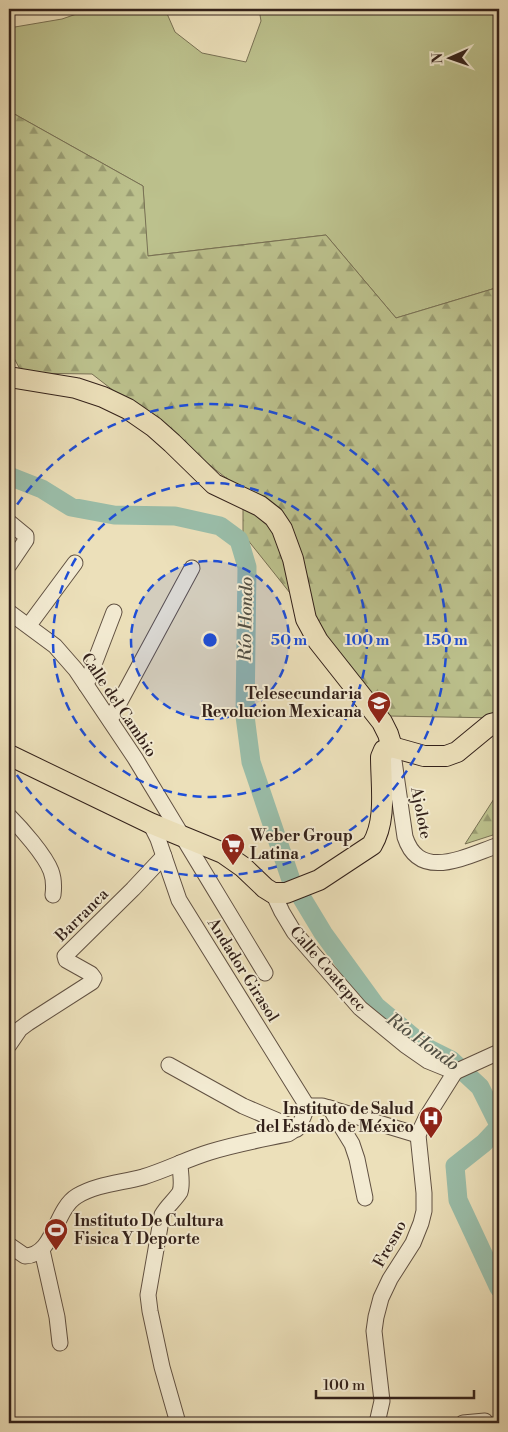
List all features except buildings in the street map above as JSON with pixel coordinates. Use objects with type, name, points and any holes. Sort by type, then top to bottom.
[{"type":"main road","points":[[9,377],[76,388],[104,397],[128,409],[154,427],[214,484],[260,506],[274,517],[282,529],[293,559],[306,619],[318,641],[382,722],[392,747]]},
{"type":"main road","points":[[286,892],[319,880],[372,845],[382,821],[380,757],[384,750],[392,747],[424,756],[446,756],[457,752],[491,724],[499,722]]},
{"type":"main road","name":"Calle Coatepec","points":[[9,755],[150,823],[223,853],[286,892]]},
{"type":"street","points":[[9,522],[26,536],[26,540],[9,565]]},
{"type":"street","points":[[29,626],[75,563]]},
{"type":"street","points":[[110,720],[192,568]]},
{"type":"street","points":[[86,685],[114,612]]},
{"type":"street","name":"Calle del Cambio","points":[[11,616],[29,626],[55,646],[86,685],[135,758],[265,973]]},
{"type":"street","name":"Ajolote","points":[[392,747],[405,837],[411,851],[417,857],[424,861],[442,864],[499,845]]},
{"type":"street","points":[[9,816],[42,856],[51,871],[54,886],[53,895]]},
{"type":"street","name":"Andador Girasol","points":[[150,823],[179,900],[307,1106]]},
{"type":"street","name":"Barranca","points":[[9,1045],[20,1029],[92,982],[94,978],[91,974],[66,960],[65,956],[164,856]]},
{"type":"street","name":"Calle Coatepec","points":[[286,892],[282,912],[294,932],[360,1008],[428,1060],[457,1071]]},
{"type":"street","points":[[9,1245],[25,1256],[32,1256],[42,1250],[69,1202],[78,1196],[97,1188],[139,1178],[211,1152],[288,1134],[297,1129],[302,1122],[307,1106],[330,1108],[418,1135],[426,1118],[457,1071],[499,1052]]},
{"type":"street","points":[[168,1065],[242,1106],[297,1129]]},
{"type":"street","points":[[330,1108],[352,1144],[365,1198]]},
{"type":"street","name":"Fresno","points":[[377,1423],[381,1413],[382,1394],[374,1331],[381,1298],[390,1279],[413,1242],[424,1211],[418,1135]]},
{"type":"street","points":[[178,1423],[162,1367],[148,1295],[162,1215],[179,1193],[181,1187],[180,1164]]},
{"type":"street","points":[[42,1250],[57,1317],[60,1343]]},
{"type":"street","points":[[462,1423],[485,1421]]},
{"type":"green space","points":[[91,9],[165,9],[175,32],[202,53],[246,62],[261,21],[259,9],[499,9],[499,287],[396,318],[326,235],[147,256],[143,186],[9,111],[9,28],[62,19]]},
{"type":"green space","points":[[9,111],[143,186],[148,256],[326,235],[396,318],[499,287],[499,718],[388,716],[243,534],[243,491],[92,374],[22,373],[9,349]]},
{"type":"green space","points":[[499,791],[499,833],[465,844]]},
{"type":"waterway","name":"Río Hondo","points":[[9,476],[42,489],[71,507],[114,515],[175,516],[220,526],[239,540],[247,567],[245,716],[251,762],[291,880],[323,933],[376,1006],[425,1047],[451,1060],[480,1087],[499,1125]]},
{"type":"waterway","name":"Río Hondo","points":[[499,1127],[484,1143],[455,1166],[458,1200],[499,1288]]},
{"type":"place","name":"Telesecundaria Revolucion Mexicana","points":[[379,724]]},
{"type":"place","name":"Weber Group Latina","points":[[233,866]]},
{"type":"place","name":"Instituto de Salud del Estado de México","points":[[431,1139]]},
{"type":"place","name":"Instituto De Cultura Fisica Y Deporte","points":[[56,1251]]}]
